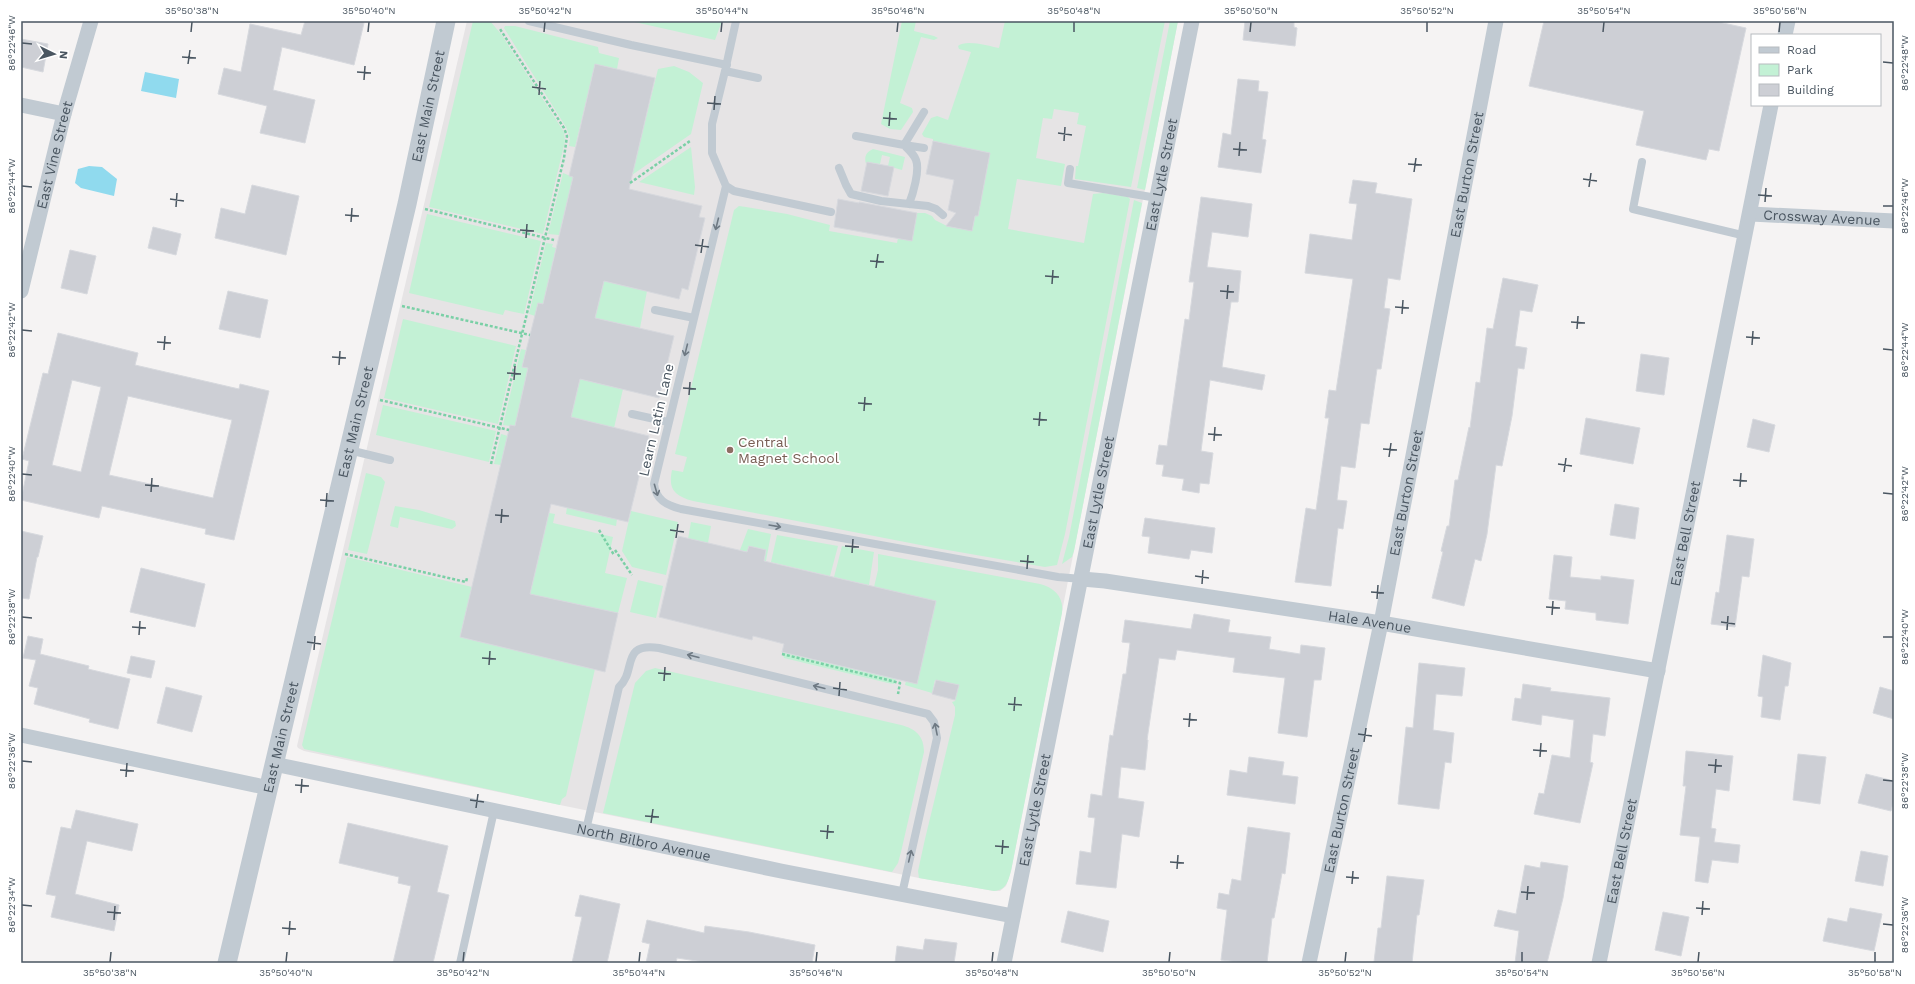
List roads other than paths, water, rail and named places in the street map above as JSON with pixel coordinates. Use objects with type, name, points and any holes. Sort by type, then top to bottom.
[{"type":"street","name":"East Vine Street","points":[[21,291],[64,114],[91,21]]},
{"type":"street","name":"East Main Street","points":[[227,963],[407,204],[446,21]]},
{"type":"street","name":"East Lytle Street","points":[[1004,963],[1082,579],[1192,21]]},
{"type":"street","name":"East Burton Street","points":[[1309,963],[1381,623],[1496,21]]},
{"type":"street","points":[[1785,34],[1788,21]]},
{"type":"street","points":[[21,105],[64,114]]},
{"type":"street","name":"East Bell Street","points":[[1599,963],[1746,236],[1771,106]]},
{"type":"street","name":"Crossway Avenue","points":[[1750,214],[1894,221]]},
{"type":"street","name":"Hale Avenue","points":[[1082,579],[1105,581],[1381,623],[1658,671]]},
{"type":"street","points":[[21,735],[269,788]]},
{"type":"street","name":"North Bilbro Avenue","points":[[274,764],[586,830],[1014,916]]},
{"type":"lane","points":[[529,21],[726,68],[758,78]]},
{"type":"lane","points":[[736,21],[712,124],[712,153],[726,186],[734,191],[830,212]]},
{"type":"lane","points":[[904,145],[924,112]]},
{"type":"lane","points":[[856,136],[924,148]]},
{"type":"lane","points":[[904,145],[916,159],[917,168],[913,194],[909,204]]},
{"type":"lane","points":[[1642,162],[1633,209],[1746,236]]},
{"type":"lane","points":[[839,168],[851,194],[881,201],[932,207],[943,215]]},
{"type":"lane","points":[[1070,169],[1068,182],[1157,198]]},
{"type":"lane","name":"Learn Latin Lane","points":[[726,186],[654,484],[655,492],[659,498],[668,505],[1058,577],[1082,579]]},
{"type":"lane","points":[[655,310],[694,318]]},
{"type":"lane","points":[[632,414],[668,422]]},
{"type":"lane","points":[[349,450],[390,460]]},
{"type":"lane","points":[[586,830],[619,687],[625,682],[629,662],[635,650],[643,647],[659,648],[928,714],[934,722],[937,738],[902,894]]},
{"type":"lane","points":[[460,963],[494,811]]},
{"type":"water","points":[[145,72],[179,79],[176,98],[141,91]]},
{"type":"water","points":[[89,166],[102,167],[117,179],[114,196],[81,188],[75,183],[78,169]]},
{"type":"place","name":"Central Magnet School","points":[[730,450]]}]
